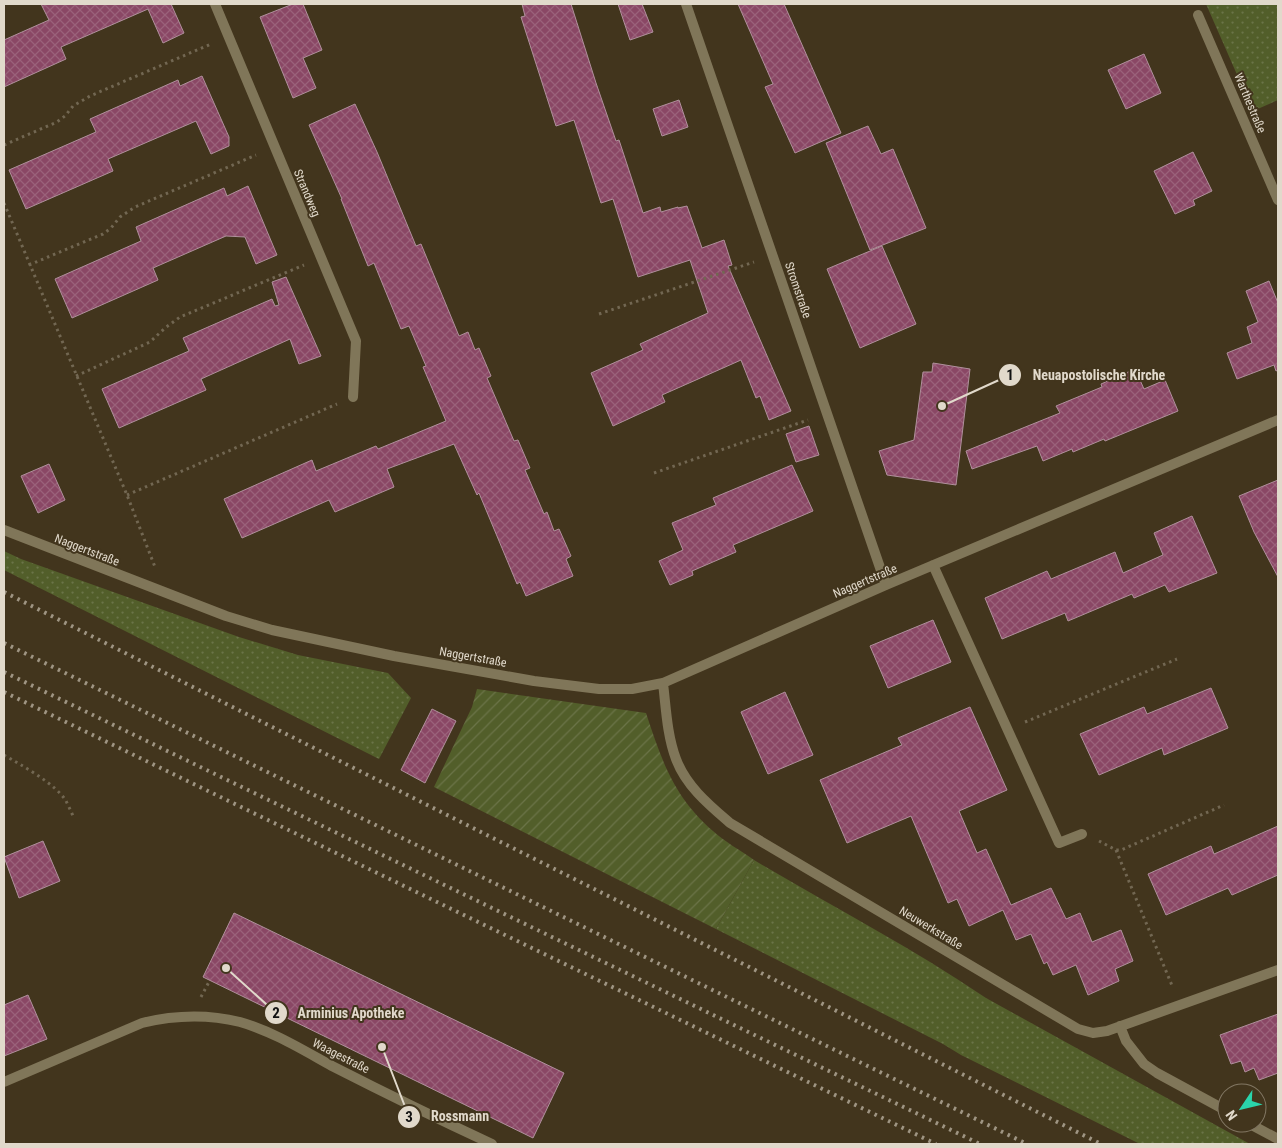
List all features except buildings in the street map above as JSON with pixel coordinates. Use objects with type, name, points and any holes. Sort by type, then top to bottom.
[{"type":"street","name":"Strandweg","points":[[214,4],[356,341],[353,397]]},
{"type":"street","name":"Stromstraße","points":[[686,4],[886,585]]},
{"type":"street","name":"Warthestraße","points":[[1198,15],[1278,200]]},
{"type":"street","name":"Naggertstraße","points":[[4,530],[164,593],[226,616],[272,630],[394,656],[534,681],[599,689],[632,689],[663,683],[886,585],[1278,420]]},
{"type":"street","points":[[934,565],[1059,843],[1082,834]]},
{"type":"street","name":"Neuwerkstraße","points":[[663,683],[668,726],[676,759],[696,791],[712,808],[730,823],[1078,1029],[1093,1033],[1107,1031],[1278,970]]},
{"type":"street","name":"Waagestraße","points":[[4,1082],[142,1023],[163,1018],[197,1016],[241,1023],[270,1034],[429,1115],[492,1144]]},
{"type":"street","points":[[1120,1026],[1126,1041],[1144,1064],[1217,1106]]},
{"type":"street","points":[[1267,1133],[1278,1139]]},
{"type":"path","points":[[4,145],[57,122],[73,106],[90,96],[228,37]]},
{"type":"path","points":[[29,265],[102,234],[112,228],[120,217],[135,208],[274,147]]},
{"type":"path","points":[[4,203],[127,495],[164,593]]},
{"type":"path","points":[[599,314],[773,256]]},
{"type":"path","points":[[76,376],[150,342],[180,317],[321,258]]},
{"type":"path","points":[[127,495],[353,397]]},
{"type":"path","points":[[654,473],[828,414]]},
{"type":"path","points":[[1008,730],[1177,659]]},
{"type":"path","points":[[4,755],[22,765],[57,791],[66,801],[74,819]]},
{"type":"path","points":[[1180,1005],[1115,849],[1121,850],[1224,804]]},
{"type":"green space","points":[[1206,4],[1278,4],[1278,100],[1253,111]]},
{"type":"green space","points":[[4,551],[21,559],[239,637],[298,655],[388,673],[411,698],[379,759],[4,570]]},
{"type":"green space","points":[[477,689],[646,713],[670,777],[688,805],[718,835],[754,860],[716,929],[434,787],[472,707]]},
{"type":"green space","points":[[754,860],[900,944],[986,998],[1217,1126],[1217,1133],[1230,1133],[1250,1144],[1140,1144],[961,1055],[943,1044],[716,929]]},
{"type":"railway","points":[[4,592],[1101,1144]]},
{"type":"railway","points":[[4,643],[1027,1144]]},
{"type":"railway","points":[[4,672],[980,1144]]},
{"type":"railway","points":[[4,692],[936,1144]]},
{"type":"place","name":"Neuapostolische Kirche","points":[[942,406]]},
{"type":"place","name":"Arminius Apotheke","points":[[226,968]]},
{"type":"place","name":"Rossmann","points":[[382,1047]]}]
